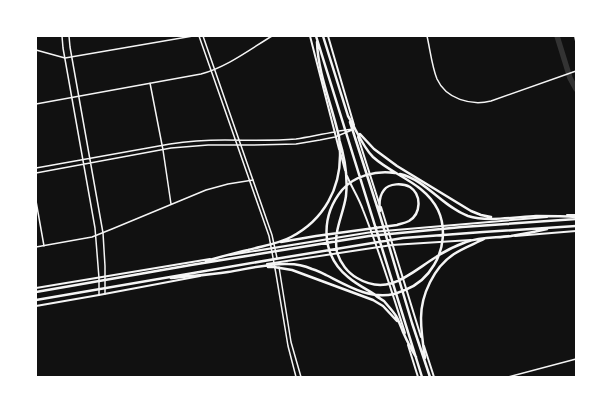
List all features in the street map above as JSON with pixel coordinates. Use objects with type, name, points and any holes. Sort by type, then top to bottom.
[{"type":"highway","points":[[323,36],[430,377]]},
{"type":"highway","points":[[317,37],[317,52],[320,67],[344,154],[346,168],[346,197],[337,228],[336,237],[338,253],[350,274],[365,283],[386,285],[406,277],[451,248],[466,242],[532,233],[555,227]]},
{"type":"highway","points":[[317,37],[422,377]]},
{"type":"highway","points":[[152,279],[218,274],[288,264],[312,268],[360,291],[377,295],[394,294],[416,286],[430,272],[440,253],[442,244],[442,227],[438,210],[423,190],[387,168],[373,157],[367,150],[348,116]]},
{"type":"highway","points":[[355,129],[374,149],[397,166],[471,211],[481,215],[497,218]]},
{"type":"highway","points":[[271,247],[291,237],[311,224],[320,214],[333,194],[340,166],[339,139]]},
{"type":"highway","points":[[416,357],[408,345],[396,315],[383,300],[348,277],[337,266],[331,256],[327,240],[326,223],[335,199],[343,188],[363,176],[374,173],[390,172],[410,177],[460,212],[469,216],[481,218],[538,216],[576,217]]},
{"type":"highway","points":[[192,265],[248,250],[271,247],[316,236],[408,222],[418,211],[419,202],[416,193],[404,184],[394,184],[384,189],[379,206],[381,219]]},
{"type":"highway","points":[[36,292],[369,236],[576,217]]},
{"type":"highway","points":[[36,300],[152,279],[403,238],[576,226]]},
{"type":"highway","points":[[427,366],[421,333],[420,316],[427,287],[437,270],[452,255],[467,246],[488,238]]},
{"type":"highway","points":[[261,267],[274,267],[292,270],[373,300],[383,306],[399,324]]},
{"type":"main road","points":[[310,36],[335,137],[348,179],[363,208],[372,232],[418,377]]},
{"type":"main road","points":[[328,36],[355,129],[434,377]]},
{"type":"main road","points":[[575,36],[576,40]]},
{"type":"main road","points":[[36,288],[271,247],[275,248],[372,232],[576,217]]},
{"type":"main road","points":[[36,306],[278,262],[377,247],[492,239],[576,231]]},
{"type":"street","points":[[62,36],[96,235],[99,295]]},
{"type":"street","points":[[69,36],[103,233],[106,276],[105,294]]},
{"type":"street","points":[[36,50],[65,58],[193,36]]},
{"type":"street","points":[[199,36],[269,236],[288,346],[296,377]]},
{"type":"street","points":[[203,36],[272,235],[291,342],[301,377]]},
{"type":"street","points":[[36,104],[150,84],[215,70],[272,36]]},
{"type":"street","points":[[427,36],[439,83],[450,94],[472,103],[486,102],[576,71]]},
{"type":"street","points":[[150,84],[172,204]]},
{"type":"street","points":[[36,168],[190,141],[295,139],[355,129]]},
{"type":"street","points":[[36,173],[163,150],[196,146],[296,144],[335,137],[355,129]]},
{"type":"street","points":[[36,247],[86,238],[103,233],[217,186],[253,180]]},
{"type":"street","points":[[36,201],[44,246]]},
{"type":"street","points":[[508,377],[576,359]]},
{"type":"waterway","points":[[557,36],[570,78],[576,89]]}]
